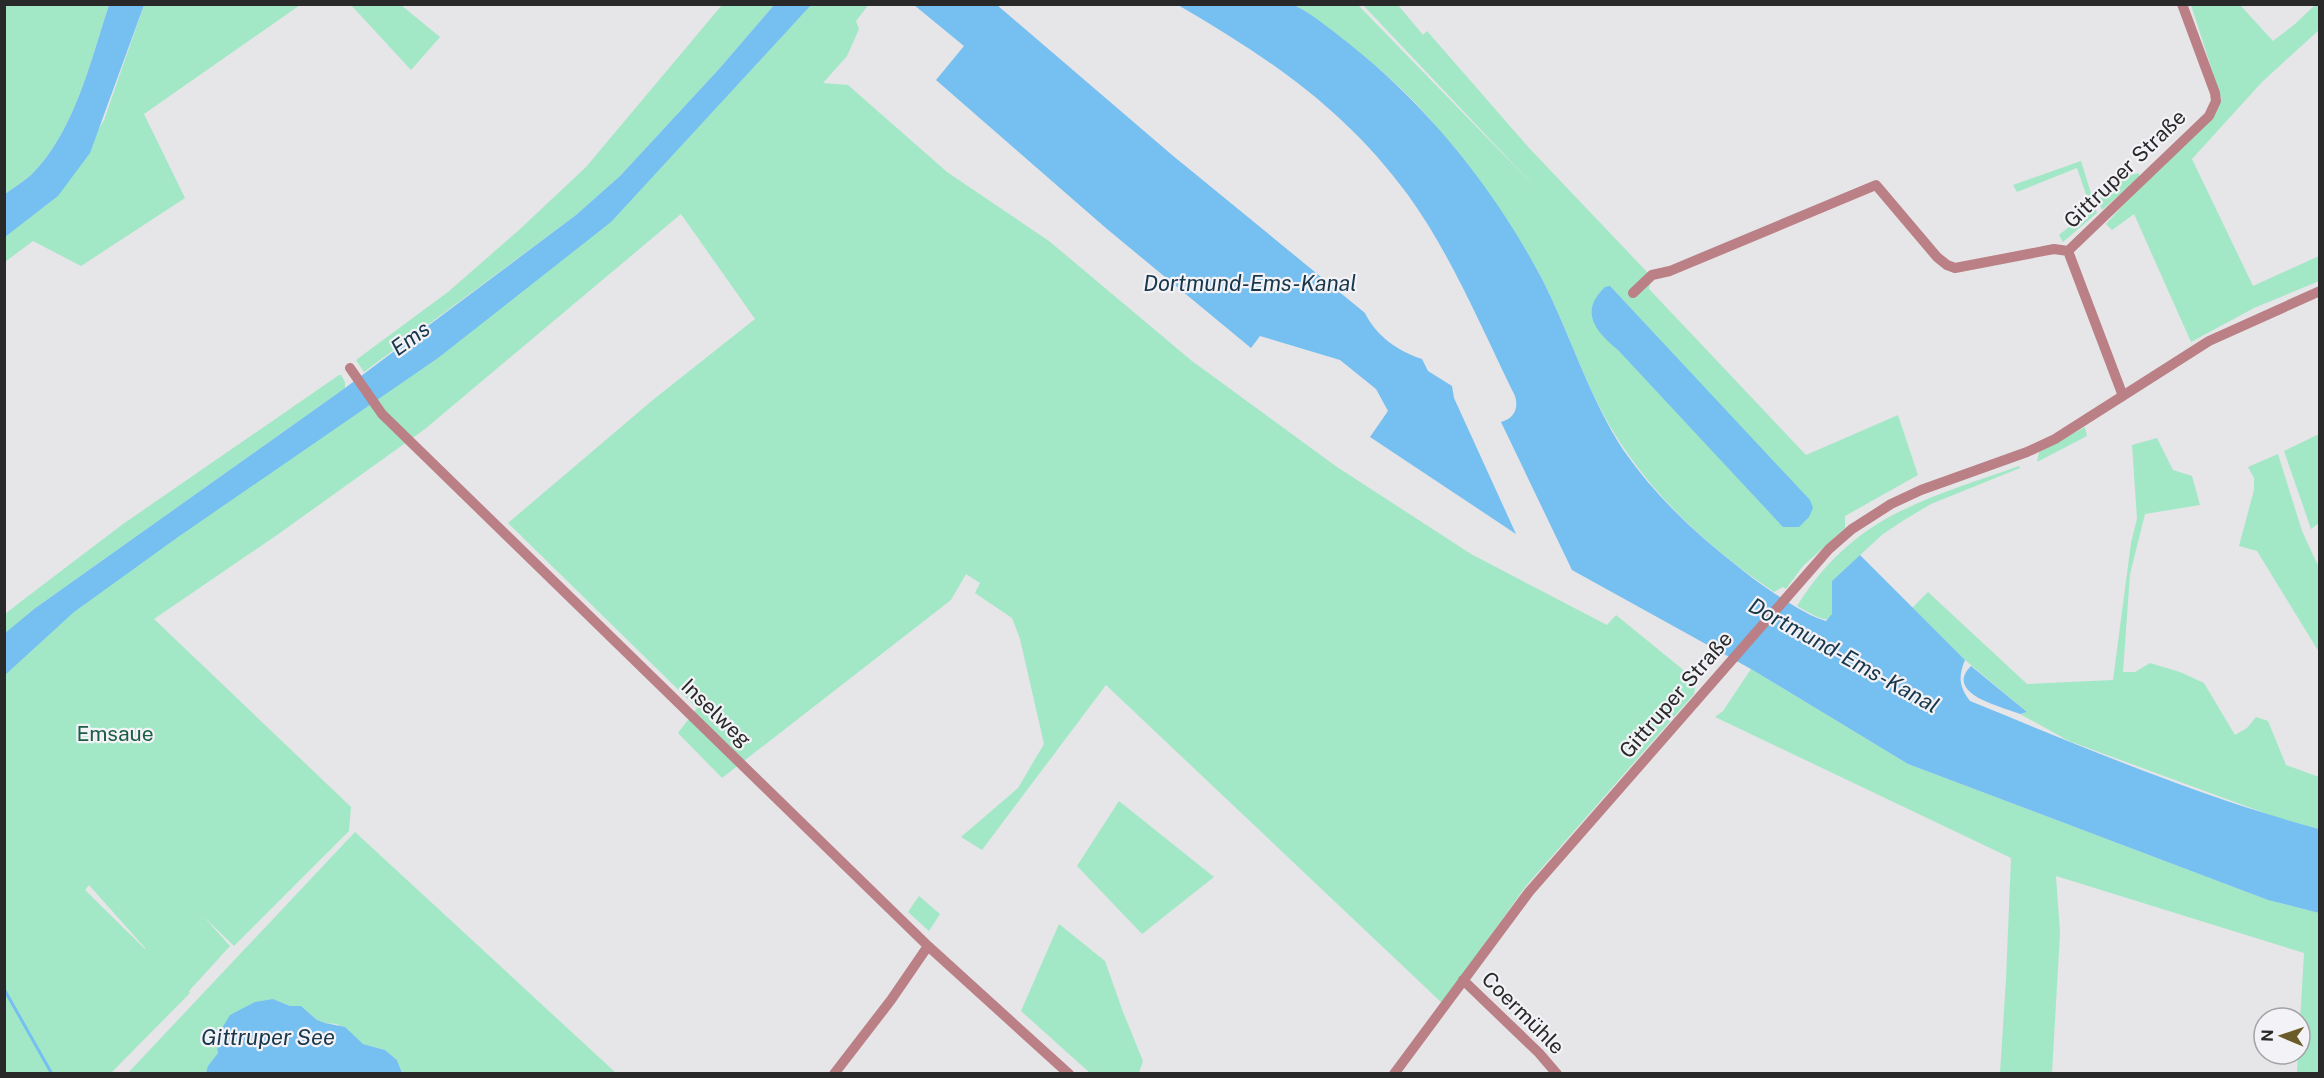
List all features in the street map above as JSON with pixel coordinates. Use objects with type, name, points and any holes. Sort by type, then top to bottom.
[{"type":"street","name":"Gittruper Straße","points":[[2123,396],[2068,251],[2209,116],[2214,108],[2215,93],[2182,4]]},
{"type":"street","points":[[1633,293],[1652,276],[1670,271],[1876,185],[1937,257],[1955,268],[2054,249],[2068,251]]},
{"type":"street","name":"Gittruper Straße","points":[[1394,1074],[1529,892],[1837,542],[1869,516],[1891,504],[2055,439],[2210,341],[2251,320],[2319,291]]},
{"type":"street","name":"Inselweg","points":[[350,368],[382,414],[928,946],[1069,1074]]},
{"type":"street","points":[[834,1074],[891,1000],[928,946]]},
{"type":"street","name":"Coermühle","points":[[1462,980],[1539,1053],[1557,1074]]},
{"type":"green space","name":"Emsaue","points":[[869,4],[856,21],[859,29],[847,56],[823,83],[848,85],[947,172],[1049,241],[1192,361],[1337,467],[1471,554],[1607,625],[1616,615],[1692,677],[1696,683],[1694,694],[1526,886],[1442,1003],[1106,685],[982,850],[961,837],[1018,788],[1044,744],[1020,639],[1012,618],[975,593],[980,583],[966,574],[951,600],[722,778],[678,733],[697,708],[508,523],[654,399],[755,319],[681,214],[425,429],[277,535],[154,619],[351,807],[349,831],[234,946],[204,917],[230,946],[189,991],[190,993],[111,1073],[5,1073],[4,655],[520,282],[794,5]],"holes":[[[89,885],[145,948],[85,890]]]},
{"type":"green space","points":[[4,5],[109,5],[88,72],[59,138],[31,175],[5,194]]},
{"type":"green space","points":[[144,5],[300,5],[144,114],[185,198],[81,266],[33,241],[5,262],[4,237],[58,196],[104,120]]},
{"type":"green space","points":[[351,5],[401,5],[440,37],[411,70]]},
{"type":"green space","points":[[722,5],[774,5],[719,69],[620,176],[576,215],[364,372],[356,360],[448,292],[586,167]]},
{"type":"green space","points":[[1295,5],[1358,5],[1536,188],[1363,5],[1398,5],[1423,35],[1427,31],[1530,149],[1652,275],[1649,289],[1806,455],[1898,415],[1918,475],[1845,516],[1845,528],[1803,566],[1786,589],[1783,587],[1774,592],[1746,572],[1694,529],[1670,505],[1627,453],[1593,394],[1534,264],[1512,229],[1435,126],[1399,86]]},
{"type":"green space","points":[[2191,5],[2240,5],[2273,41],[2315,5],[2319,5],[2319,30],[2262,82],[2192,159],[2253,286],[2319,256],[2319,281],[2254,308],[2191,342],[2134,214],[2112,230],[2106,224],[2221,98]]},
{"type":"green space","points":[[2081,161],[2097,213],[2063,242],[2059,235],[2091,209],[2077,168],[2017,192],[2013,185]]},
{"type":"green space","points":[[2139,173],[2139,178],[2102,210],[2098,200],[2126,176]]},
{"type":"green space","points":[[339,375],[345,382],[345,388],[34,609],[5,634],[4,615],[19,603],[123,524]]},
{"type":"green space","points":[[2085,427],[2087,436],[2037,462],[2039,452]]},
{"type":"green space","points":[[2319,434],[2319,523],[2311,529],[2284,451]]},
{"type":"green space","points":[[2157,438],[2173,470],[2192,476],[2200,505],[2145,514],[2130,574],[2123,672],[2135,672],[2150,663],[2180,672],[2204,683],[2235,735],[2247,728],[2256,717],[2268,721],[2286,765],[2319,777],[2319,829],[2278,818],[2069,741],[2020,714],[2027,712],[1965,660],[1912,608],[1928,592],[2027,684],[2113,680],[2131,543],[2137,519],[2132,445]]},
{"type":"green space","points":[[2278,454],[2302,531],[2319,568],[2319,652],[2257,551],[2239,546],[2254,490],[2254,478],[2248,467]]},
{"type":"green space","points":[[2019,466],[2020,468],[1931,504],[1883,534],[1832,581],[1833,606],[1830,618],[1819,618],[1797,606],[1819,575],[1842,551],[1867,531],[1922,501]]},
{"type":"green space","points":[[1751,669],[1908,764],[2268,900],[2319,913],[2319,1073],[2297,1073],[2297,1066],[2312,1066],[2312,1006],[2301,1006],[2304,953],[2056,876],[2060,933],[2052,1073],[2000,1073],[2011,858],[1715,717],[1723,711]]},
{"type":"green space","points":[[1119,801],[1214,877],[1142,934],[1077,866]]},
{"type":"green space","points":[[355,832],[616,1073],[402,1073],[397,1060],[385,1050],[363,1044],[337,1024],[317,1020],[301,1006],[290,1006],[273,999],[226,1045],[210,1064],[206,1073],[127,1074]]},
{"type":"green space","points":[[919,896],[940,914],[929,931],[908,912]]},
{"type":"green space","points":[[1059,924],[1105,961],[1143,1061],[1139,1073],[1090,1073],[1021,1011]]},
{"type":"water","name":"Dortmund-Ems-Kanal","points":[[1259,3],[1296,6],[1347,42],[1405,93],[1457,150],[1481,181],[1523,245],[1542,279],[1600,410],[1624,451],[1663,500],[1725,556],[1782,598],[1806,613],[1826,621],[1832,614],[1832,581],[1860,555],[1965,660],[1961,682],[1970,701],[2187,787],[2319,829],[2319,913],[2268,900],[1908,764],[1751,669],[1572,570],[1501,422],[1512,416],[1516,405],[1515,396],[1439,243],[1408,195],[1358,136],[1303,87],[1274,65],[1178,5]]},
{"type":"water","points":[[109,5],[144,5],[90,153],[58,196],[5,237],[5,194],[31,175],[59,138],[88,72]]},
{"type":"water","points":[[774,5],[811,5],[611,222],[438,358],[178,537],[74,612],[5,675],[4,634],[34,609],[345,388],[576,215],[620,176],[719,69]]},
{"type":"water","name":"Dortmund-Ems-Kanal","points":[[914,5],[997,5],[1172,155],[1365,313],[1375,329],[1389,342],[1422,359],[1428,371],[1452,386],[1454,398],[1516,534],[1370,437],[1388,411],[1376,389],[1340,360],[1260,336],[1251,348],[1107,229],[936,80],[964,46]]},
{"type":"water","points":[[1610,286],[1810,500],[1813,508],[1809,517],[1799,527],[1783,527],[1603,336],[1593,321],[1593,305],[1605,287]]},
{"type":"water","points":[[1971,666],[2027,712],[2020,714],[1990,703],[1970,692],[1964,684],[1964,676]]},
{"type":"water","name":"Gittruper See","points":[[273,999],[290,1006],[301,1006],[317,1020],[345,1027],[363,1044],[385,1050],[397,1060],[402,1073],[206,1073],[208,1066],[218,1053],[216,1038],[230,1015],[255,1002]]},
{"type":"waterway","points":[[4,989],[52,1074]]},
{"type":"water label","name":"Ems","points":[[410,338]]}]
